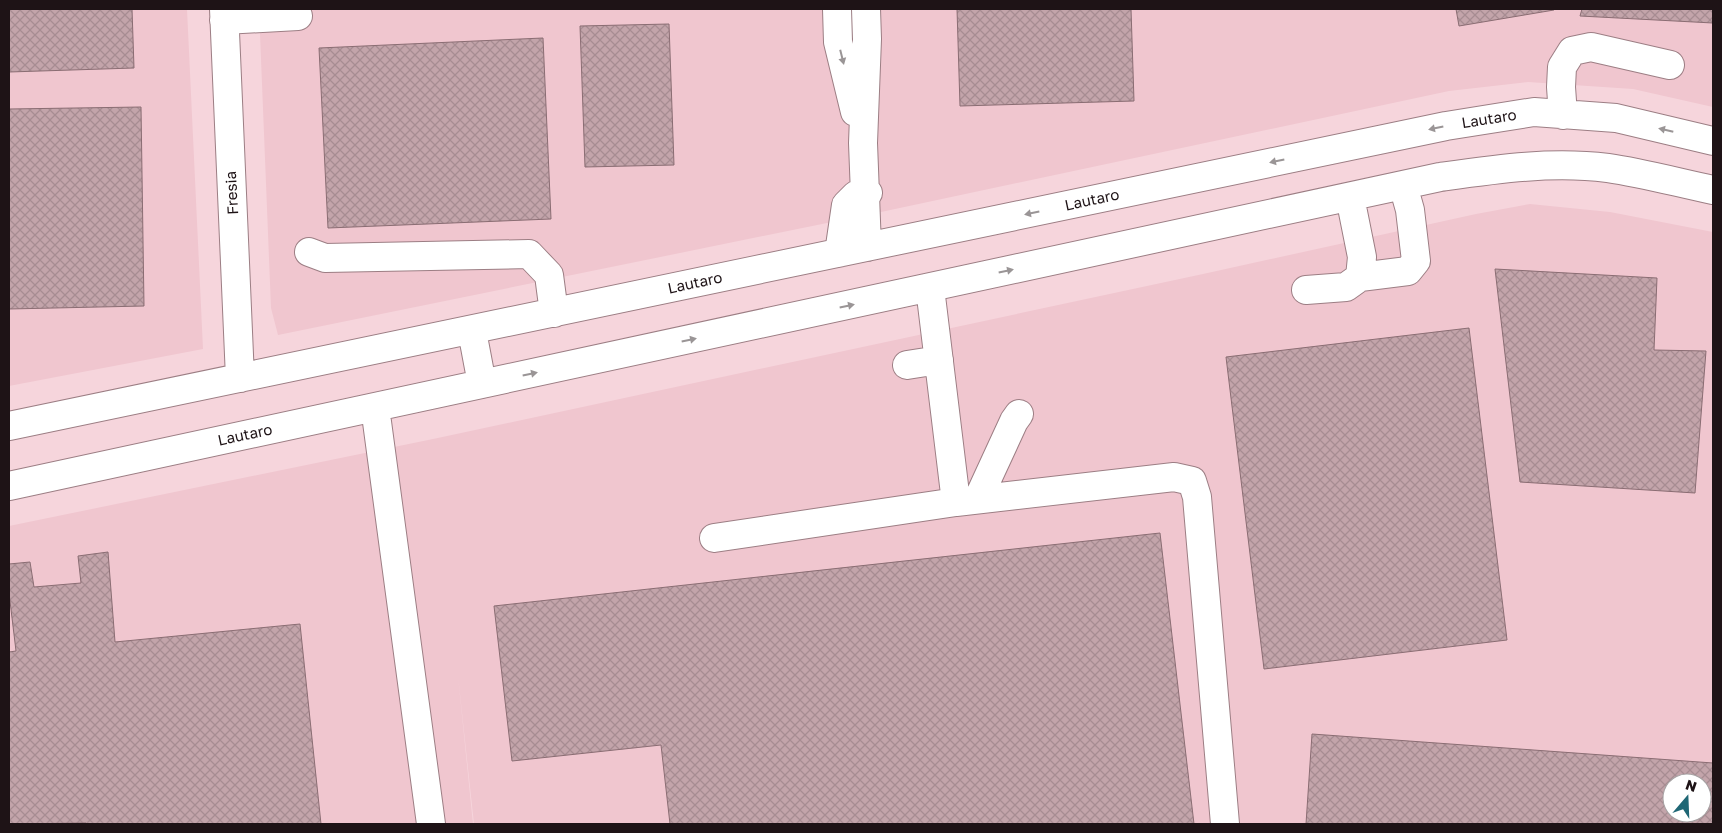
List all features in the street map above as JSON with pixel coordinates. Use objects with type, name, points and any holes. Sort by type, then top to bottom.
[{"type":"street","points":[[837,9],[838,42],[863,143]]},
{"type":"street","points":[[866,9],[867,39],[863,143],[867,193],[867,248]]},
{"type":"street","points":[[224,14],[298,16]]},
{"type":"street","name":"Fresia","points":[[224,14],[240,378]]},
{"type":"street","points":[[1563,115],[1562,67],[1572,51],[1591,47],[1670,65]]},
{"type":"street","name":"Lautaro","points":[[9,426],[472,331],[1446,126],[1534,112],[1616,118],[1713,141]]},
{"type":"street","name":"Lautaro","points":[[9,486],[1440,177],[1515,167],[1569,166],[1609,168],[1713,190]]},
{"type":"street","points":[[1306,290],[1346,287],[1360,277],[1408,271],[1416,261],[1410,210],[1404,185]]},
{"type":"street","points":[[839,253],[846,205],[856,195],[867,193]]},
{"type":"street","points":[[1350,197],[1362,257],[1360,277]]},
{"type":"street","points":[[309,252],[324,258],[529,254],[549,275],[554,313]]},
{"type":"street","points":[[930,288],[939,360],[967,500]]},
{"type":"street","points":[[472,331],[482,384]]},
{"type":"street","points":[[907,365],[939,360]]},
{"type":"street","points":[[375,407],[431,824]]},
{"type":"street","points":[[967,500],[1019,414]]},
{"type":"street","points":[[714,538],[967,500],[1174,477],[1192,481],[1198,497],[1225,824]]},
{"type":"shaded area","points":[[9,9],[187,9],[203,349],[9,386]]},
{"type":"shaded area","points":[[259,9],[1713,9],[1713,107],[1633,89],[1528,82],[1449,91],[881,212],[278,335],[271,308]]},
{"type":"shaded area","points":[[1530,204],[1610,212],[1713,232],[1713,824],[474,824],[458,676],[473,824],[9,824],[9,526],[433,439],[1476,214]]},
{"type":"building","points":[[9,9],[132,9],[134,68],[9,72]]},
{"type":"building","points":[[957,9],[1131,9],[1134,101],[960,106]]},
{"type":"building","points":[[1456,9],[1553,9],[1554,10],[1459,26]]},
{"type":"building","points":[[1582,9],[1713,9],[1713,23],[1580,16]]},
{"type":"building","points":[[669,24],[674,165],[585,167],[580,26]]},
{"type":"building","points":[[543,38],[551,219],[328,228],[319,48]]},
{"type":"building","points":[[141,107],[144,306],[9,309],[9,109]]},
{"type":"building","points":[[1495,269],[1657,278],[1654,350],[1706,351],[1695,493],[1520,482]]},
{"type":"building","points":[[1469,328],[1507,640],[1264,669],[1226,357]]},
{"type":"building","points":[[1160,533],[1194,824],[670,824],[661,745],[512,761],[494,606]]},
{"type":"building","points":[[108,552],[115,642],[300,624],[321,824],[9,824],[9,652],[16,651],[9,593],[9,564],[30,562],[34,587],[81,583],[78,556]]},
{"type":"building","points":[[1312,734],[1713,763],[1713,824],[1306,824]]}]
